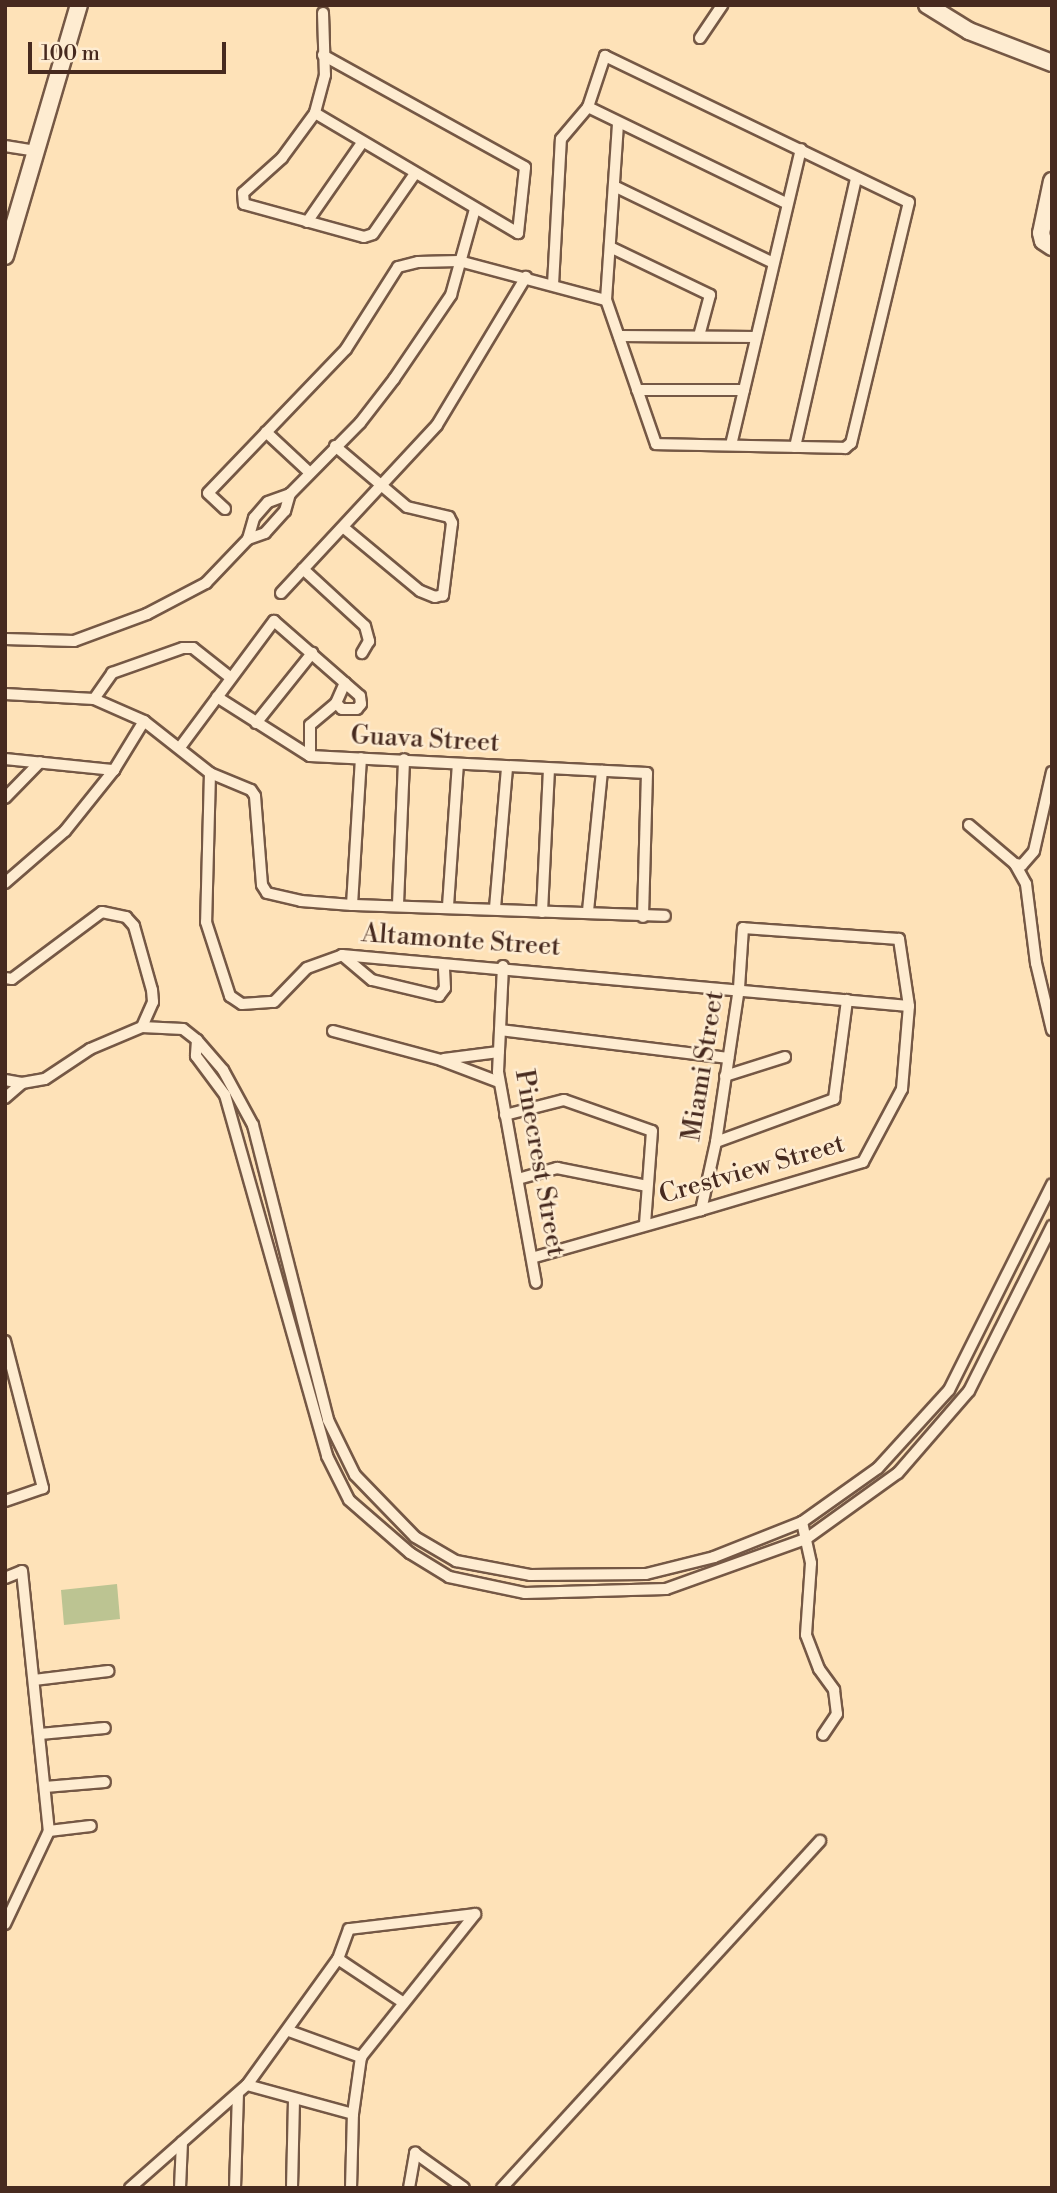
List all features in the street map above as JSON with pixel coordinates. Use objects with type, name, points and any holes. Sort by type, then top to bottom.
[{"type":"main road","points":[[5,256],[79,5]]},
{"type":"main road","points":[[927,5],[969,31],[1052,63]]},
{"type":"main road","points":[[1052,181],[1041,233],[1042,242],[1052,247]]},
{"type":"street","points":[[700,38],[722,5]]},
{"type":"street","points":[[323,13],[325,75],[314,113],[282,158],[243,193],[244,204],[363,237],[373,234],[414,175]]},
{"type":"street","points":[[314,113],[414,175],[518,233],[525,167],[323,55]]},
{"type":"street","points":[[553,285],[561,139],[588,107],[606,56],[909,202],[850,443],[845,448],[656,444],[606,300],[618,122]]},
{"type":"street","points":[[588,107],[786,203]]},
{"type":"street","points":[[307,222],[362,143]]},
{"type":"street","points":[[5,146],[36,151]]},
{"type":"street","points":[[731,445],[786,203],[801,149]]},
{"type":"street","points":[[795,447],[856,178]]},
{"type":"street","points":[[614,186],[773,263]]},
{"type":"street","points":[[248,539],[254,518],[268,502],[290,494],[360,423],[431,325],[451,295],[475,209]]},
{"type":"street","points":[[610,247],[710,295],[699,336]]},
{"type":"street","points":[[225,509],[208,493],[346,349],[394,270],[418,262],[460,261],[606,300]]},
{"type":"street","points":[[281,593],[437,425],[526,277]]},
{"type":"street","points":[[619,335],[756,337]]},
{"type":"street","points":[[637,390],[744,390]]},
{"type":"street","points":[[266,432],[310,473]]},
{"type":"street","points":[[335,446],[407,507],[449,517],[452,523],[441,597],[420,591],[343,527]]},
{"type":"street","points":[[5,639],[54,642],[97,636],[206,583],[248,539],[265,533],[285,511],[290,494]]},
{"type":"street","points":[[303,569],[365,626],[369,641],[362,653]]},
{"type":"street","points":[[181,746],[274,621],[360,696],[362,704],[356,709],[342,709],[336,703]]},
{"type":"street","points":[[93,699],[112,673],[183,648],[193,648],[231,678]]},
{"type":"street","points":[[256,723],[312,653]]},
{"type":"street","points":[[310,756],[310,725],[336,703],[345,683]]},
{"type":"street","points":[[5,694],[93,699],[144,721],[181,746],[210,773],[255,796],[263,889],[301,901],[352,905],[398,904],[665,916]]},
{"type":"street","name":"Guava Street","points":[[218,698],[310,756],[404,759],[549,771],[647,773],[643,917]]},
{"type":"street","points":[[5,883],[65,831],[114,770],[144,721]]},
{"type":"street","points":[[352,905],[361,758]]},
{"type":"street","points":[[398,904],[404,759]]},
{"type":"street","points":[[5,760],[114,770]]},
{"type":"street","points":[[5,799],[40,762]]},
{"type":"street","points":[[448,906],[458,764]]},
{"type":"street","points":[[495,908],[506,768]]},
{"type":"street","points":[[542,912],[549,771]]},
{"type":"street","points":[[588,911],[603,771]]},
{"type":"street","points":[[1015,864],[1031,859],[1052,772]]},
{"type":"street","name":"Altamonte Street","points":[[210,773],[203,883],[206,922],[230,996],[242,1004],[274,1002],[307,968],[342,955],[444,966],[503,966],[909,1006]]},
{"type":"street","points":[[969,825],[1015,864],[1027,884],[1036,963],[1052,1030]]},
{"type":"street","points":[[5,978],[12,979],[102,912],[126,917],[134,926],[152,990],[153,1002],[142,1027]]},
{"type":"street","name":"Miami Street","points":[[701,1210],[716,1142],[739,988],[743,928]]},
{"type":"street","name":"Crestview Street","points":[[535,1257],[863,1162],[902,1089],[909,1006],[899,939],[743,928]]},
{"type":"street","points":[[342,955],[372,980],[439,996],[445,988],[444,966]]},
{"type":"street","name":"Pinecrest Street","points":[[503,966],[499,1082],[535,1257],[536,1283]]},
{"type":"street","points":[[716,1142],[834,1099],[847,1000]]},
{"type":"street","points":[[5,1080],[22,1083],[45,1079],[90,1049],[142,1027],[183,1029],[197,1040],[223,1070],[253,1125],[328,1420],[355,1475],[415,1537],[456,1561],[530,1575],[646,1574],[714,1557],[802,1522],[878,1468],[949,1390],[1052,1184]]},
{"type":"street","points":[[500,1030],[728,1058]]},
{"type":"street","points":[[333,1031],[441,1060],[499,1082]]},
{"type":"street","points":[[197,1040],[197,1056],[229,1108],[327,1456],[349,1500],[410,1553],[449,1577],[525,1593],[666,1589],[806,1539],[898,1473],[969,1391],[1052,1226]]},
{"type":"street","points":[[441,1060],[499,1052]]},
{"type":"street","points":[[725,1076],[785,1057]]},
{"type":"street","points":[[5,1098],[22,1083]]},
{"type":"street","points":[[505,1115],[564,1100],[652,1131],[645,1225]]},
{"type":"street","points":[[518,1179],[557,1168],[648,1186]]},
{"type":"street","points":[[5,1341],[43,1488],[5,1501]]},
{"type":"street","points":[[5,1397],[18,1393]]},
{"type":"street","points":[[802,1522],[811,1563],[806,1635],[818,1669],[834,1690],[836,1714],[822,1735]]},
{"type":"street","points":[[449,1577],[456,1561]]},
{"type":"street","points":[[5,1578],[22,1571],[49,1831],[6,1921]]},
{"type":"street","points":[[34,1681],[108,1671]]},
{"type":"street","points":[[40,1734],[105,1728]]},
{"type":"street","points":[[45,1787],[105,1782]]},
{"type":"street","points":[[49,1831],[90,1826]]},
{"type":"street","points":[[502,2188],[820,1841]]},
{"type":"street","points":[[5,1900],[6,1921]]},
{"type":"street","points":[[130,2188],[239,2095],[289,2031],[338,1959],[349,1929],[475,1914],[361,2057],[353,2114],[351,2188]]},
{"type":"street","points":[[338,1959],[404,2003]]},
{"type":"street","points":[[289,2031],[361,2057]]},
{"type":"street","points":[[247,2085],[353,2114]]},
{"type":"street","points":[[235,2188],[239,2095]]},
{"type":"street","points":[[292,2188],[294,2099]]},
{"type":"street","points":[[180,2188],[182,2141]]},
{"type":"street","points":[[409,2188],[415,2153],[464,2188]]},
{"type":"green space","points":[[117,1584],[120,1619],[64,1625],[61,1590]]}]
